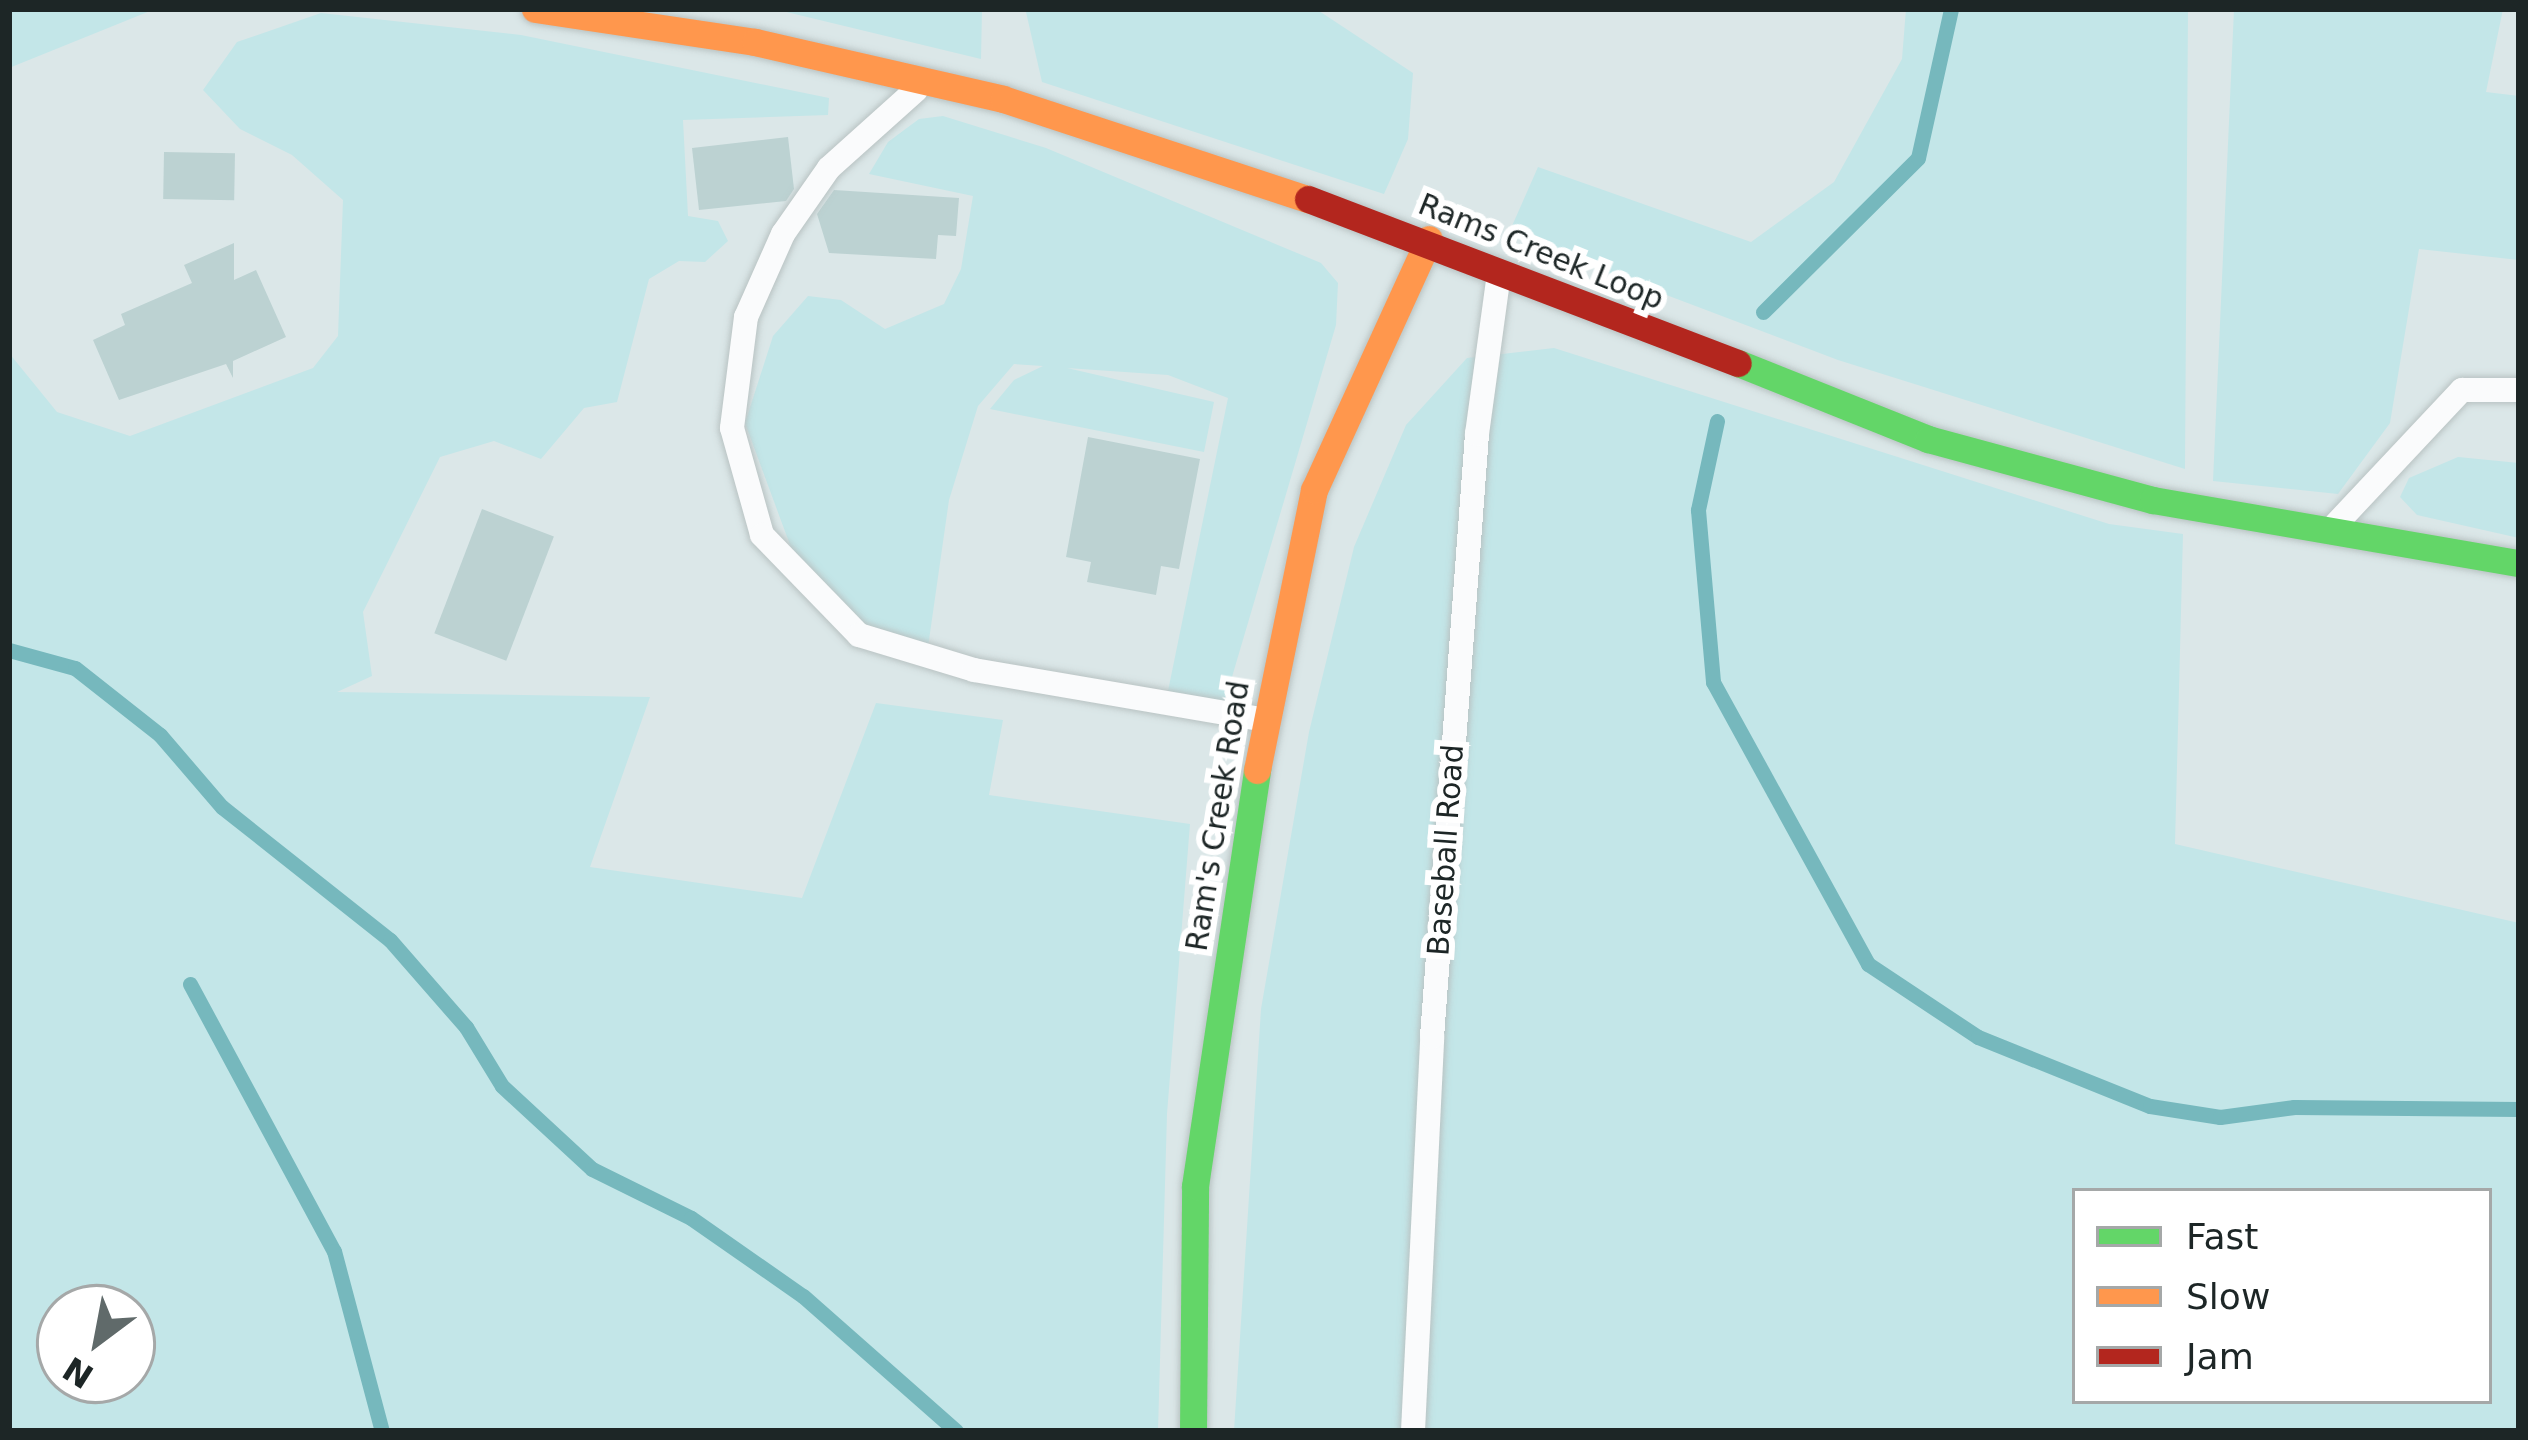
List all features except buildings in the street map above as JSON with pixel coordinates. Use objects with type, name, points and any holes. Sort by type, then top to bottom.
[{"type":"street","name":"Rams Creek Loop","points":[[535,9],[755,42],[1003,99],[1429,239],[1499,271],[1928,439],[2325,536],[2519,563]]},
{"type":"street","name":"Ram's Creek Road","points":[[1193,1431],[1195,1186],[1264,720],[1315,490],[1429,239]]},
{"type":"lane","points":[[925,83],[829,168],[758,285],[732,428],[762,535],[860,634],[974,670],[1264,720]]},
{"type":"lane","name":"Baseball Road","points":[[1413,1431],[1432,1037],[1477,434],[1499,271]]},
{"type":"lane","points":[[2325,536],[2462,390],[2519,390]]},
{"type":"shaded area","points":[[9,9],[155,9],[9,68]]},
{"type":"shaded area","points":[[774,9],[982,9],[981,59]]},
{"type":"shaded area","points":[[1316,9],[1413,73],[1408,139],[1384,194],[1042,82],[1026,12]]},
{"type":"shaded area","points":[[1906,9],[2188,9],[2185,469],[1838,360],[1508,235],[1538,167],[1751,242],[1834,182],[1902,59]]},
{"type":"shaded area","points":[[2234,9],[2503,9],[2486,92],[2519,96],[2519,260],[2419,249],[2390,423],[2338,494],[2213,481]]},
{"type":"shaded area","points":[[321,13],[521,35],[829,98],[828,115],[683,120],[688,216],[718,221],[728,241],[705,262],[679,261],[649,279],[617,402],[584,408],[541,459],[494,441],[440,457],[363,612],[372,676],[337,692],[650,697],[590,867],[802,898],[876,703],[1003,720],[989,795],[1190,824],[1167,1114],[1158,1431],[9,1431],[9,353],[57,412],[130,436],[313,368],[338,336],[343,200],[292,155],[240,129],[203,90],[237,42]]},
{"type":"shaded area","points":[[943,116],[1046,148],[1321,263],[1338,283],[1336,325],[1224,704],[1168,691],[1228,398],[1168,375],[1067,368],[1214,402],[1204,452],[990,409],[1014,380],[1043,366],[1014,364],[978,406],[949,500],[927,654],[879,645],[793,553],[745,423],[773,336],[808,296],[841,300],[885,329],[944,304],[961,269],[973,196],[869,174],[888,142],[919,119]]},
{"type":"shaded area","points":[[1554,348],[2109,524],[2183,534],[2175,844],[2519,923],[2519,1431],[1234,1431],[1261,1009],[1309,732],[1354,547],[1406,425],[1467,358]]},
{"type":"shaded area","points":[[2458,457],[2519,463],[2519,538],[2417,515],[2400,497],[2409,478]]},
{"type":"waterway","points":[[1763,312],[1918,158],[1951,9]]},
{"type":"waterway","points":[[1717,421],[1698,510],[1713,682],[1868,964],[1978,1037],[2150,1106],[2220,1117],[2294,1107],[2519,1109]]},
{"type":"waterway","points":[[9,650],[75,668],[160,735],[222,807],[390,940],[466,1027],[502,1086],[592,1169],[691,1218],[803,1296],[956,1431]]},
{"type":"waterway","points":[[190,984],[334,1251],[382,1431]]},
{"type":"traffic: fast","points":[[1738,363],[1928,439],[2153,500],[2519,563]]},
{"type":"traffic: fast","points":[[1193,1431],[1195,1186],[1257,770]]},
{"type":"traffic: slow","points":[[535,9],[755,42],[1003,99],[1308,199]]},
{"type":"traffic: slow","points":[[1257,770],[1314,490],[1429,239]]},
{"type":"traffic: jam","points":[[1308,199],[1738,363]]}]
